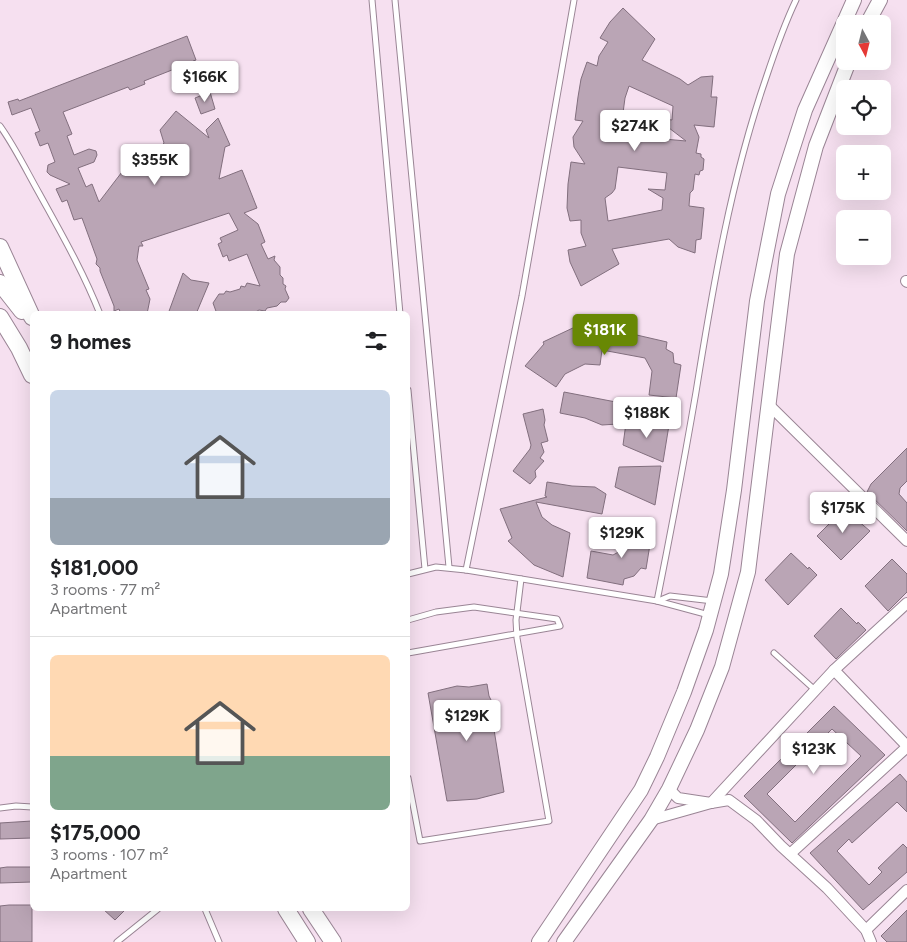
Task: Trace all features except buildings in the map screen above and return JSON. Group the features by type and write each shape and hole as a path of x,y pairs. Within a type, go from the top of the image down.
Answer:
{"highway":[{"path":"0,247 30,313"},
{"path":"0,283 18,305 30,325"},
{"path":"0,317 20,348 30,370"},
{"path":"287,911 308,942"},
{"path":"311,911 332,942"}],"main road":[{"path":"538,942 641,790 658,757 684,692 710,616 721,574 734,490 757,301 778,194 805,110 854,0"},
{"path":"872,15 880,0"},
{"path":"564,942 651,820 697,730 722,667 748,572 787,254 816,146 846,70"}],"street":[{"path":"769,405 907,542"},
{"path":"711,803 834,670 907,603"},
{"path":"790,854 907,746 834,670"},
{"path":"668,789 678,798 711,803"},
{"path":"651,820 711,803 729,800 756,820 827,888 866,930 870,941"},
{"path":"866,930 907,890"}],"lane":[{"path":"372,0 400,311"},
{"path":"395,0 448,567"},
{"path":"466,570 522,296 574,0"},
{"path":"657,601 685,459 708,314 736,177 761,91 779,40 796,0"},
{"path":"0,126 13,144 58,226 89,285 99,311"},
{"path":"410,411 425,569"},
{"path":"410,573 436,567 448,567 657,601 710,616"},
{"path":"410,788 420,841 549,821 517,634 517,612 521,579"},
{"path":"657,601 670,596 714,601"},
{"path":"410,619 436,612 474,607 557,619 560,626 410,654"},
{"path":"774,652 815,690"},
{"path":"0,808 30,807"},
{"path":"117,942 156,911"},
{"path":"206,911 219,942"}]}
